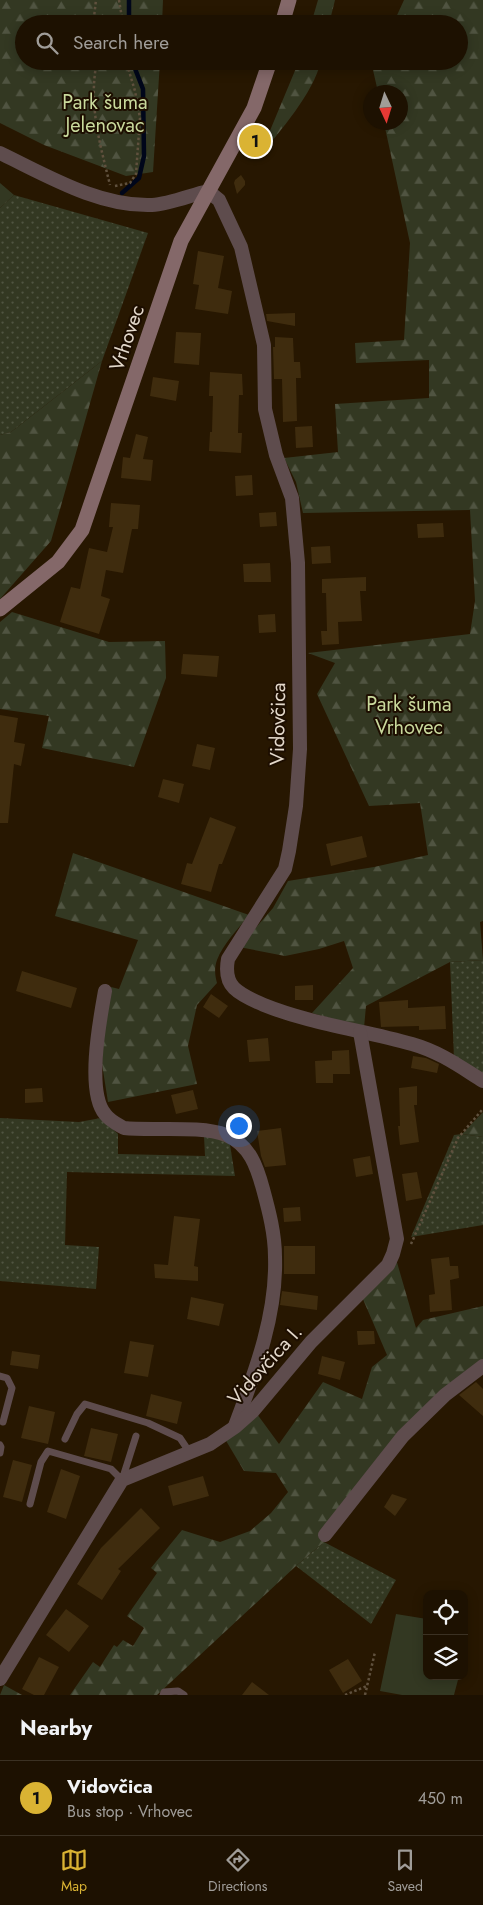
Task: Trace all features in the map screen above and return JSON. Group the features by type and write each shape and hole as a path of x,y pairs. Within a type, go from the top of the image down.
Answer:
{"street":[{"path":"285,15 289,0"},
{"name":"Vrhovec","path":"0,610 58,562 82,530 181,241 254,108 267,70"},
{"path":"0,153 102,199 153,205 208,191"},
{"name":"Vidovčica","path":"208,191 219,200 229,218 241,248 252,292 264,345 265,409 276,455 292,498 298,563 300,749 296,806 289,851 284,869 228,959 226,969 228,978 234,988 254,1000 285,1013 413,1044 441,1054 483,1081"},
{"path":"105,990 96,1045 97,1093 104,1114 114,1123 124,1128 200,1131 227,1136 247,1150 258,1170 270,1215 276,1254 274,1286 255,1373 235,1427"},
{"name":"Vidovčica I.","path":"122,1480 210,1444 235,1427 253,1411 311,1342 388,1265 397,1239 360,1032"},
{"path":"325,1535 403,1436 445,1395 483,1366"},
{"path":"0,1679 122,1480"}],"lane":[{"path":"0,1376 7,1378 12,1388 2,1422"},
{"path":"65,1439 77,1414 85,1404 156,1426 180,1438 190,1453"},
{"path":"30,1504 41,1462 48,1450 111,1469 122,1480 136,1436"},
{"path":"0,1445 2,1447 0,1453"},
{"path":"163,1695 164,1692 178,1691 184,1695"}],"path":[{"path":"94,15 96,0"},
{"path":"119,0 122,15"},
{"path":"95,70 93,80 96,128 110,187 130,183 136,174 140,118 129,70"},
{"path":"393,1254 406,1252 414,1242 458,1138 483,1109"},
{"path":"365,1695 375,1652"},
{"path":"346,1695 367,1686"}],"green space":[{"name":"Park šuma Jelenovac","path":"0,0 163,0 162,15 15,15 15,70 159,70 153,172 126,176 44,145 0,123"},
{"path":"318,0 335,0 331,15 314,15"},
{"name":"Park šuma Vrhovec","path":"404,0 483,0 483,921 480,922 483,960 450,962 366,1006 364,1028 312,1013 353,968 344,941 319,949 285,956 239,947 273,908 288,881 374,867 428,855 420,803 369,806 317,694 335,663 308,653 470,634 475,601 470,510 303,513 296,482 284,458 338,452 335,404 429,398 429,360 356,363 355,343 404,340 410,243 386,130 408,130 408,85 376,85 373,70 468,70 468,15 397,15"},
{"path":"295,70 318,70 311,86 286,124 259,157"},
{"path":"0,183 14,195 0,208"},
{"path":"14,195 148,233 102,361 11,432 0,435 0,208"},
{"path":"102,361 51,541 0,599 0,435 11,432"},
{"path":"12,612 109,642 165,641 166,678 134,767 42,748 49,716 0,709 0,622"},
{"path":"73,853 249,915 220,954 215,969 217,983 197,1005 188,1046 197,1084 108,1102 102,1064 104,1032 111,987 119,989 138,940 55,916"},
{"path":"483,960 483,1076 454,1058 450,962"},
{"path":"483,1112 483,1137 462,1134"},
{"path":"0,1118 79,1122 101,1118 118,1134 118,1154 205,1156 204,1136 224,1140 230,1145 235,1176 67,1172 65,1245 99,1247 96,1289 0,1281"},
{"path":"462,1134 483,1137 483,1225 411,1237 454,1135"},
{"path":"396,1259 416,1328 423,1320 483,1306 483,1362 435,1398 321,1538 324,1542 157,1695 70,1695 93,1662 100,1667 114,1645 117,1647 123,1640 133,1646 144,1628 127,1616 157,1573 151,1568 182,1530 220,1542 250,1531 271,1513 288,1492 276,1473 244,1471 225,1439 257,1414 279,1444 323,1382 362,1399 372,1367 387,1355 362,1297"},
{"path":"324,1542 396,1580 371,1624 296,1566"},
{"path":"396,1614 423,1618 423,1680 458,1680 454,1695 402,1695 380,1691"},
{"path":"4,1685 22,1695 0,1695"}],"building":[{"path":"241,175 245,185 237,194 234,183"},
{"path":"198,251 224,256 218,288 232,291 228,314 195,309 199,285 193,284"},
{"path":"295,313 295,326 267,321 266,314"},
{"path":"176,332 201,333 199,365 174,363"},
{"path":"275,337 293,338 294,362 300,362 301,378 296,378 297,421 283,422 282,379 274,379 273,347 275,347"},
{"path":"210,372 242,374 243,395 239,395 238,433 242,433 241,453 209,451 210,432 212,432 213,396 209,396"},
{"path":"153,377 179,381 176,401 150,396"},
{"path":"312,426 313,447 296,448 295,427"},
{"path":"136,434 148,437 143,459 153,460 151,481 121,478 123,457 130,458"},
{"path":"252,475 253,495 236,496 235,476"},
{"path":"111,503 140,505 138,529 132,529 123,573 106,570 101,596 110,599 99,634 60,622 71,587 80,589 89,548 107,552 113,527 109,527"},
{"path":"276,512 277,526 260,527 259,513"},
{"path":"443,523 444,537 418,538 417,524"},
{"path":"330,546 331,563 312,564 311,547"},
{"path":"270,563 271,582 244,582 243,564"},
{"path":"366,577 366,591 360,591 362,621 338,622 339,644 322,645 321,631 327,631 326,593 322,593 322,579"},
{"path":"275,614 276,632 259,633 258,615"},
{"path":"183,654 219,656 217,677 181,674"},
{"path":"0,715 18,718 14,742 25,744 21,766 14,764 8,823 0,823"},
{"path":"197,744 215,748 210,770 192,766"},
{"path":"163,779 184,784 179,803 158,797"},
{"path":"210,817 236,827 222,864 219,864 211,892 181,884 187,863 192,864"},
{"path":"362,836 367,857 331,866 326,844"},
{"path":"22,971 77,988 71,1008 16,991"},
{"path":"313,985 313,1000 295,1000 295,986"},
{"path":"211,994 228,1006 219,1018 203,1007"},
{"path":"408,1000 408,1008 445,1006 446,1029 419,1030 419,1026 381,1027 379,1002"},
{"path":"268,1038 270,1061 249,1062 247,1040"},
{"path":"349,1050 350,1074 333,1074 333,1083 316,1083 315,1061 332,1060 332,1051"},
{"path":"413,1056 426,1058 439,1064 437,1073 411,1068"},
{"path":"417,1086 417,1105 414,1105 419,1142 400,1145 398,1126 400,1126 399,1088"},
{"path":"42,1088 43,1102 25,1103 25,1089"},
{"path":"193,1090 198,1109 176,1114 171,1095"},
{"path":"281,1128 286,1165 265,1167 261,1156 257,1131"},
{"path":"370,1156 373,1174 356,1177 353,1159"},
{"path":"417,1172 422,1198 406,1201 402,1174"},
{"path":"300,1207 301,1221 284,1222 283,1208"},
{"path":"174,1216 200,1219 194,1266 198,1267 198,1281 155,1278 154,1264 168,1265"},
{"path":"284,1246 315,1246 315,1274 284,1274"},
{"path":"449,1257 450,1266 458,1266 459,1278 450,1280 452,1310 430,1312 429,1295 435,1294 431,1259"},
{"path":"282,1291 318,1296 317,1310 280,1305"},
{"path":"191,1297 224,1304 219,1326 187,1319"},
{"path":"357,1331 374,1331 375,1344 358,1345"},
{"path":"130,1341 154,1345 148,1377 124,1373"},
{"path":"12,1351 40,1355 38,1369 10,1365"},
{"path":"322,1356 345,1362 340,1380 318,1374"},
{"path":"476,1382 483,1389 483,1416 459,1395"},
{"path":"151,1394 182,1402 177,1424 146,1416"},
{"path":"29,1406 55,1412 48,1444 21,1438"},
{"path":"91,1428 118,1434 111,1462 84,1456"},
{"path":"13,1460 32,1465 22,1502 3,1497"},
{"path":"61,1469 80,1476 66,1519 47,1512"},
{"path":"203,1476 209,1496 173,1506 168,1486"},
{"path":"392,1494 407,1499 395,1516 384,1507"},
{"path":"141,1508 160,1528 118,1569 121,1571 102,1600 77,1584 101,1548"},
{"path":"66,1609 89,1626 69,1652 46,1635"},
{"path":"39,1657 59,1667 44,1695 34,1695 22,1689"},
{"path":"348,1659 362,1681 343,1693 329,1670"},
{"path":"252,1682 269,1695 242,1695"}],"waterway":[{"path":"129,0 129,15"},
{"path":"122,193 139,178 144,156 143,89 136,70"}],"place":[{"name":"Vidovčica","path":"255,141"}]}
